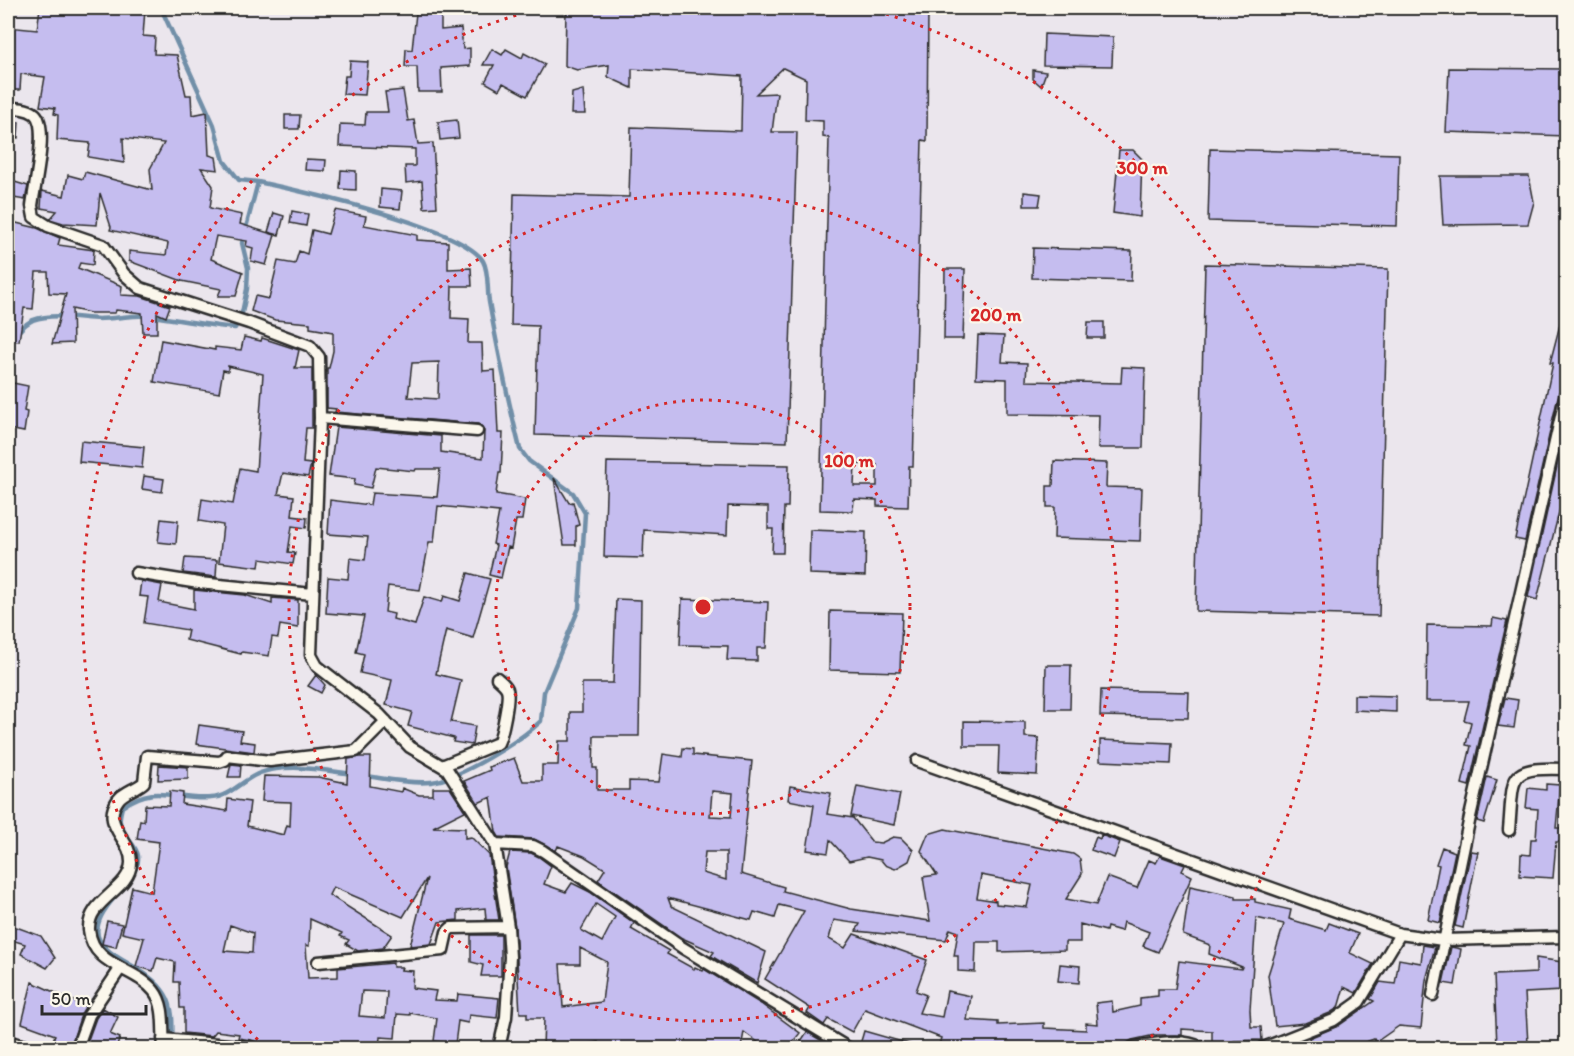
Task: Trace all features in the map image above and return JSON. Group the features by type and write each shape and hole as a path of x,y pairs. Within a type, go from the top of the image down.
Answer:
{"street":[{"path":"8,108 26,109 40,122 42,135 32,207 34,217 48,226 103,245 124,274 140,288 228,315 310,346 319,357 320,418 310,645 317,666 386,722 410,747 445,767 458,783 495,844 508,927 510,983 499,1048"},
{"path":"1433,994 1443,940 1566,394"},
{"path":"320,418 477,431"},
{"path":"136,573 199,583 313,594"},
{"path":"445,767 498,743 507,694 506,686 496,678"},
{"path":"249,1047 169,1042 160,1002 153,990 102,957 92,942 89,928 93,912 129,873 132,864 130,853 112,822 113,811 118,799 144,782 147,756 219,762 225,760 227,756 270,761 356,751 386,722"},
{"path":"917,761 1400,934 1443,940 1566,937"},
{"path":"1509,830 1516,775 1525,770 1566,769"},
{"path":"495,844 533,846 543,851 683,948 848,1048"},
{"path":"318,962 443,950 447,932 451,928 508,927"},
{"path":"1263,1048 1334,1020 1359,1002 1400,934"},
{"path":"77,1048 89,1015 120,969"},
{"path":"8,1041 31,1048"},
{"path":"1134,1047 1178,1042 1190,1043 1202,1048"}],"building":[{"path":"40,8 145,9 143,36 155,37 154,54 177,55 186,95 191,95 192,115 207,112 209,155 216,157 218,170 201,168 213,186 210,208 242,215 240,224 275,235 266,265 251,261 253,248 246,246 247,241 216,236 211,259 243,272 236,296 218,296 221,289 182,281 129,261 129,251 166,255 168,243 110,230 100,193 97,225 63,223 50,219 57,211 41,208 42,191 64,196 68,175 83,179 85,172 152,190 150,169 164,143 123,138 124,163 88,157 90,143 57,140 58,115 54,114 55,108 40,106 45,77 21,74 20,90 8,90 8,27 37,30"},
{"path":"566,8 928,8 927,141 922,140 913,466 909,466 908,507 877,506 877,500 854,499 853,511 820,510 829,138 823,137 823,121 805,120 806,79 783,68 756,94 777,93 772,132 797,132 787,442 535,435 538,326 511,325 514,194 629,197 631,127 741,131 742,76 632,69 632,88 608,77 609,65 577,70 565,66","holes":["855,464 877,465 877,486 854,486"]},
{"path":"416,13 441,15 441,30 461,28 463,49 470,48 470,66 441,68 442,92 418,92 417,67 405,67 406,49 412,50"},
{"path":"1044,34 1113,37 1112,66 1043,65"},
{"path":"492,49 502,55 506,49 522,58 524,53 545,64 527,96 503,83 499,90 485,82 494,65 483,65"},
{"path":"350,61 368,62 365,95 343,94 345,76 349,76"},
{"path":"1449,68 1566,69 1566,136 1446,132"},
{"path":"1033,70 1046,72 1041,86 1033,79"},
{"path":"403,90 408,121 414,120 418,144 433,143 437,207 424,208 422,181 406,183 405,166 415,166 415,149 339,146 340,124 365,125 366,112 388,112 385,92"},
{"path":"583,90 585,114 571,114 572,93"},
{"path":"285,115 300,115 299,129 285,129"},
{"path":"457,120 459,138 440,140 438,122"},
{"path":"8,121 19,122 18,138 8,137"},
{"path":"1210,149 1399,154 1397,226 1208,221"},
{"path":"1119,150 1133,150 1142,159 1140,217 1113,213"},
{"path":"306,159 326,160 325,171 305,170"},
{"path":"341,170 356,171 356,190 340,189"},
{"path":"1440,176 1529,176 1534,202 1528,224 1443,225"},
{"path":"8,180 28,186 25,200 8,197"},
{"path":"381,189 402,191 400,209 380,207"},
{"path":"1024,192 1041,194 1039,206 1024,206"},
{"path":"335,210 366,216 364,225 417,235 417,240 448,242 448,269 471,268 472,286 452,286 451,318 469,319 468,343 482,343 483,371 495,370 498,433 503,433 501,473 499,473 496,494 525,499 522,520 516,520 511,548 508,547 501,578 489,575 496,545 493,544 499,512 438,506 434,542 429,542 420,590 388,586 385,612 394,614 393,619 415,625 424,597 442,602 444,596 460,601 468,573 490,579 473,638 446,630 436,674 461,680 451,722 475,726 472,745 453,742 454,738 408,726 412,712 386,705 392,680 360,673 364,654 356,652 364,616 326,613 328,577 348,579 350,558 365,560 368,537 328,534 330,500 370,505 372,493 437,497 440,469 416,469 415,471 376,467 371,488 354,485 355,479 329,476 336,427 441,436 441,452 483,458 484,431 478,424 335,412 336,409 327,408 327,368 329,368 333,351 333,332 310,328 310,323 275,320 251,311 255,296 269,299 278,261 295,264 299,251 307,254 312,230 328,234","holes":["439,362 438,399 408,397 412,363"]},
{"path":"292,211 308,214 306,226 290,223"},
{"path":"274,213 284,216 279,235 268,232"},
{"path":"8,221 37,228 60,238 58,245 94,250 93,265 80,263 78,268 122,286 121,295 140,296 170,306 166,317 157,313 157,333 143,333 142,313 116,310 115,313 90,313 72,309 73,343 52,344 66,294 49,293 48,272 36,272 33,309 24,308 19,341 8,340"},
{"path":"1033,248 1132,251 1131,281 1032,278"},
{"path":"1205,264 1388,269 1379,616 1196,611"},
{"path":"945,269 965,269 963,339 944,339"},
{"path":"1563,313 1566,314 1566,387 1559,392 1525,541 1515,539 1553,363 1550,363"},
{"path":"1088,322 1104,322 1104,338 1087,338"},
{"path":"978,335 1004,336 1002,362 1027,363 1026,381 1121,383 1122,367 1145,368 1143,448 1098,448 1099,415 1007,414 1007,379 976,378"},
{"path":"244,337 261,341 262,338 299,350 295,368 312,368 312,428 306,428 303,463 311,464 308,477 283,473 278,494 294,496 292,516 307,518 306,528 292,526 288,552 295,553 293,564 260,559 259,567 219,562 223,525 199,521 202,499 233,504 240,468 256,471 263,374 228,366 228,371 223,370 219,393 154,382 161,340 215,350 215,347 241,350"},
{"path":"8,382 28,386 24,411 27,412 24,432 8,429"},
{"path":"1566,426 1566,484 1537,600 1528,597"},
{"path":"81,441 144,447 142,468 79,462"},
{"path":"1054,461 1107,463 1106,487 1142,488 1140,541 1054,538 1055,507 1047,507 1047,486 1053,486"},
{"path":"607,462 789,465 788,507 784,507 783,553 772,553 773,529 768,529 768,507 728,506 727,535 644,530 643,558 604,557"},
{"path":"144,476 164,479 162,492 142,489"},
{"path":"554,478 569,503 573,502 579,525 576,526 576,545 564,545"},
{"path":"161,519 178,521 176,544 158,542"},
{"path":"810,530 866,532 865,576 809,574"},
{"path":"185,558 217,560 216,577 183,573"},
{"path":"141,581 162,585 159,602 194,609 194,590 245,595 272,604 272,598 298,600 298,628 280,625 278,638 272,637 269,656 242,652 241,654 186,640 188,630 144,623 148,597 139,596"},
{"path":"616,599 641,600 639,736 594,736 593,768 597,768 597,790 629,790 629,781 659,782 663,754 682,757 683,748 693,749 693,755 752,761 741,874 784,887 783,891 851,909 930,921 923,877 937,875 921,851 928,834 945,829 1073,854 1080,859 1082,874 1066,899 1096,905 1107,877 1137,888 1149,860 1156,863 1160,856 1185,865 1182,871 1192,876 1158,952 1143,946 1149,932 1123,922 1121,931 1107,927 1106,931 1080,924 1080,942 1065,942 1065,950 999,952 999,942 976,942 975,972 958,971 958,956 954,956 958,932 950,929 946,940 856,931 860,924 834,920 829,939 845,948 854,934 927,960 916,991 926,995 919,1013 942,1017 947,991 971,996 967,1020 998,1022 998,1025 1044,1023 1044,1028 1086,1030 1086,1023 1098,1024 1096,1003 1112,1001 1113,1012 1140,1006 1140,998 1158,996 1158,989 1175,989 1179,961 1241,969 1242,967 1209,954 1210,945 1183,935 1190,886 1236,896 1236,899 1255,899 1255,902 1291,910 1289,919 1326,930 1329,923 1358,934 1350,953 1373,964 1356,993 1344,987 1338,1008 1305,1023 1275,1026 1268,975 1284,924 1256,918 1250,1010 1251,1027 1261,1027 1262,1040 1234,1041 1234,1044 1212,1043 1212,1031 1182,1029 1182,1035 1155,1035 1132,1040 1127,1043 1127,1048 1105,1048 1105,1043 1075,1046 1075,1048 938,1048 941,1038 865,1009 852,1032 828,1019 824,1025 807,1013 810,1008 765,979 804,911 779,905 775,918 754,912 751,920 668,898 671,906 766,952 757,983 711,956 714,952 682,938 598,880 605,869 584,856 558,846 556,851 534,839 499,837 496,832 491,797 478,803 464,781 490,770 489,767 514,758 523,781 542,781 542,765 558,765 559,741 570,741 570,712 582,712 582,683 613,683","holes":["712,791 733,793 731,817 710,816","705,852 726,852 726,880 703,873","981,875 1032,885 1027,907 996,904 996,901 977,898"]},
{"path":"682,599 768,602 766,648 757,648 757,661 727,660 728,646 680,645"},
{"path":"830,611 902,613 900,672 829,670"},
{"path":"1493,618 1507,621 1469,786 1462,784 1471,746 1466,745 1471,722 1464,720 1469,701 1426,701 1427,625 1492,626"},
{"path":"1046,665 1071,665 1070,709 1045,709"},
{"path":"316,675 325,685 321,693 308,686"},
{"path":"1101,690 1189,692 1188,718 1100,716"},
{"path":"1354,695 1396,696 1396,712 1354,710"},
{"path":"1505,698 1518,700 1514,728 1498,726"},
{"path":"964,721 1025,722 1025,737 1039,738 1037,775 998,773 999,746 964,746"},
{"path":"199,725 242,731 240,741 255,743 254,752 196,744"},
{"path":"1100,740 1172,743 1171,764 1100,761"},
{"path":"371,757 370,786 401,792 402,788 419,795 433,795 433,788 450,788 465,811 433,827 465,828 465,838 471,837 489,855 499,920 486,920 485,908 458,911 458,920 439,922 431,944 410,946 427,878 403,917 333,887 329,895 392,935 383,948 358,951 346,944 349,940 340,936 342,933 310,919 309,946 306,945 308,978 338,977 338,968 393,963 393,967 413,971 412,988 436,991 434,1000 457,1001 458,994 499,998 497,1018 469,1015 468,1023 458,1021 455,1044 434,1041 437,1018 410,1013 410,1015 397,1014 395,1038 380,1037 379,1048 317,1044 316,1048 267,1046 238,1038 239,1034 216,1031 212,1036 184,1033 184,1008 180,1008 179,982 174,982 175,962 157,958 153,971 136,966 144,938 122,933 132,887 152,892 159,842 137,839 140,820 144,821 145,805 169,806 170,791 183,793 182,804 227,811 228,799 250,802 247,826 284,835 287,825 290,826 291,802 262,801 264,776 318,777 347,783 348,759","holes":["230,925 253,933 252,953 224,951","362,991 387,992 385,1018 359,1016"]},
{"path":"231,764 241,765 240,777 228,777"},
{"path":"159,765 188,767 188,779 158,780"},
{"path":"1487,777 1497,780 1484,823 1477,821"},
{"path":"1546,784 1560,785 1556,828 1566,828 1566,842 1556,842 1553,878 1520,876 1521,854 1530,855 1531,839 1536,839 1538,809 1526,808 1528,788 1546,790"},
{"path":"790,786 831,793 827,814 853,818 872,842 881,843 893,837 901,838 913,850 909,861 895,869 885,865 881,860 867,857 849,861 830,840 828,853 807,850 814,805 788,800"},
{"path":"857,786 900,794 894,825 851,816"},
{"path":"1101,835 1120,842 1114,858 1091,850 1096,837 1100,839"},
{"path":"1442,847 1455,852 1440,923 1428,920 1439,865 1436,864"},
{"path":"1471,851 1478,852 1463,928 1455,926"},
{"path":"510,852 531,853 539,857 551,866 544,884 566,892 572,883 590,892 634,923 631,929 669,951 667,954 694,969 695,967 703,971 704,969 761,1004 800,1033 788,1048 766,1048 744,1032 741,1048 599,1048 598,1042 566,1048 543,1048 544,1018 527,1018 527,1013 520,1013 515,927 506,867","holes":["596,904 615,917 602,942 581,930","580,948 607,962 602,1002 563,1007 560,964 580,964"]},
{"path":"107,921 122,924 116,947 102,944"},
{"path":"8,924 41,936 55,958 47,968 21,954 25,944 8,939"},
{"path":"471,935 501,935 501,976 481,976 483,965 471,962"},
{"path":"1423,945 1435,947 1426,980 1421,1028 1399,1026 1376,1042 1374,1039 1350,1048 1311,1048 1309,1038 1338,1026 1374,1001 1370,999 1380,982 1395,984 1399,959 1421,963"},
{"path":"1451,947 1461,949 1455,985 1443,983"},
{"path":"1536,958 1562,962 1562,991 1525,993 1528,1044 1497,1046 1494,975 1536,973"},
{"path":"1060,964 1080,966 1079,983 1058,981"},
{"path":"32,982 82,1005 85,999 89,1001 82,1012 70,1048 50,1048 55,1035 22,1023"},
{"path":"103,1008 118,1017 110,1034 120,1038 116,1048 85,1048 96,1018"},
{"path":"864,1031 913,1045 913,1048 859,1048"},
{"path":"807,1032 834,1048 815,1048 801,1041"}],"waterway":[{"path":"161,8 214,125 224,161 239,180 258,182"},
{"path":"8,346 29,322 49,317 98,319 153,316 235,328 242,313 247,289 248,268 242,243 258,182 343,202 414,223 469,248 483,261 496,339 520,449 529,461 573,493 585,513 579,608 544,692 541,721 531,729 489,758 443,779 415,782 366,776"},
{"path":"131,877 138,859 137,852 122,829 120,819 122,807 134,800 145,795 156,794 198,798 218,797 260,773 282,768 306,768 352,774"},
{"path":"114,898 101,917 97,932 102,944 154,981 165,994 172,1013 172,1048"}]}
